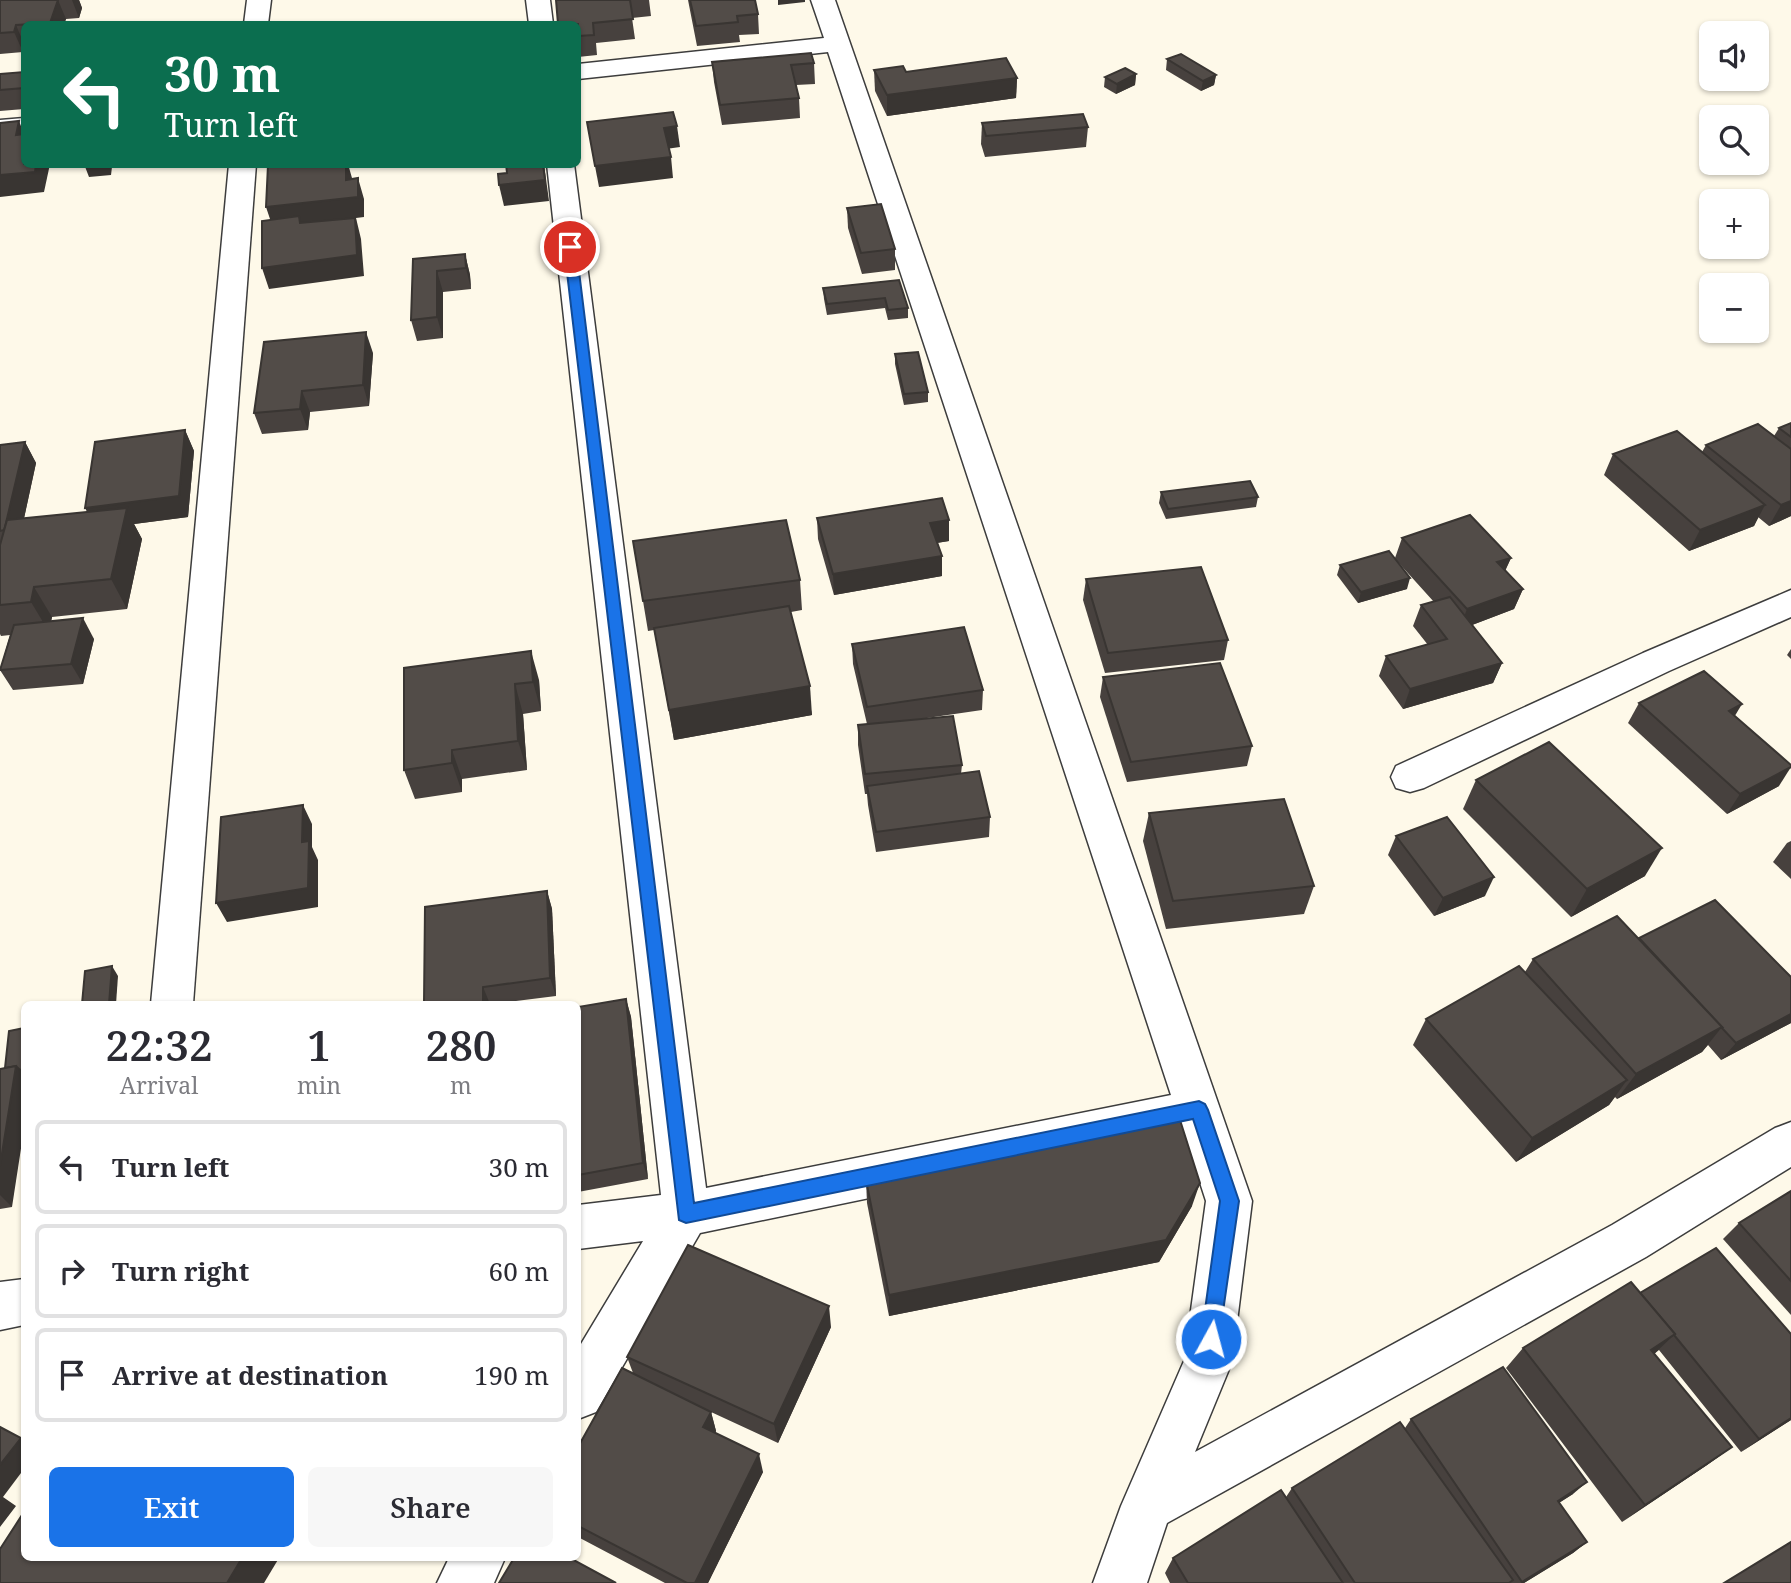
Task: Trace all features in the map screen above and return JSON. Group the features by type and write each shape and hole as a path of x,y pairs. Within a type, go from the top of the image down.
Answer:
{"street":[{"path":"256,21 259,0"},
{"path":"538,0 541,21"},
{"path":"823,0 1229,1201 1208,1362 1147,1506 1120,1583"},
{"path":"581,72 838,44"},
{"path":"0,128 21,126"},
{"path":"172,1001 243,168"},
{"path":"560,168 686,1214 581,1389"},
{"path":"1410,778 1656,662 1791,603"},
{"path":"581,1227 686,1214 1199,1110"},
{"path":"1147,1506 1629,1241 1791,1143"},
{"path":"0,1306 21,1302"},
{"path":"464,1583 477,1561"}],"building":[{"path":"0,0 58,0 51,21 21,21 14,32 0,33"},
{"path":"556,0 630,0 633,19 593,23 594,35 581,36 581,21 558,21"},
{"path":"690,0 755,0 758,14 737,16 738,22 696,26"},
{"path":"811,53 814,63 791,65 799,98 720,105 712,62"},
{"path":"1181,54 1216,75 1203,81 1167,59"},
{"path":"1006,58 1017,78 887,95 874,70 903,66 906,72"},
{"path":"1125,68 1136,74 1117,84 1105,77"},
{"path":"21,72 21,88 0,90 0,74"},
{"path":"673,112 677,126 664,128 671,157 595,166 587,122"},
{"path":"1083,114 1088,127 986,136 982,123"},
{"path":"19,121 16,135 21,134 21,168 36,168 35,172 0,175 0,123"},
{"path":"268,168 346,168 346,180 358,178 358,197 266,207"},
{"path":"506,168 544,168 545,180 499,185 498,174 507,173"},
{"path":"881,204 895,249 861,253 847,208"},
{"path":"299,216 300,223 355,218 357,255 262,268 262,221"},
{"path":"465,254 466,268 437,271 437,317 411,320 413,259"},
{"path":"899,280 908,308 888,310 885,298 827,304 823,288"},
{"path":"366,332 363,385 302,391 300,409 254,413 264,342"},
{"path":"918,352 928,392 904,394 895,354"},
{"path":"1791,423 1791,437 1779,428"},
{"path":"1758,424 1791,449 1791,501 1781,505 1706,445"},
{"path":"185,430 179,496 85,508 95,442"},
{"path":"1677,431 1765,505 1700,530 1613,454"},
{"path":"25,442 6,523 4,530 0,531 0,445"},
{"path":"1250,481 1258,497 1168,509 1161,492"},
{"path":"942,498 949,520 930,523 942,556 833,574 817,518"},
{"path":"127,508 111,579 34,587 31,602 0,605 0,545 7,520"},
{"path":"1470,515 1511,558 1497,562 1523,589 1467,609 1402,538"},
{"path":"786,520 800,580 643,601 633,541"},
{"path":"1389,551 1410,578 1361,592 1340,565"},
{"path":"1201,567 1228,640 1108,653 1086,579"},
{"path":"1450,597 1502,663 1410,689 1386,656 1447,639 1421,605"},
{"path":"789,606 810,686 669,710 654,628"},
{"path":"83,618 71,664 0,670 14,625"},
{"path":"964,627 983,690 867,707 852,644"},
{"path":"531,651 533,682 515,684 518,741 452,750 452,763 404,770 404,668"},
{"path":"1220,663 1252,746 1131,762 1103,677"},
{"path":"1704,671 1742,704 1729,711 1791,767 1740,794 1639,703"},
{"path":"953,716 962,765 865,774 858,725"},
{"path":"1549,742 1662,848 1587,889 1476,780"},
{"path":"979,771 990,817 876,832 867,786"},
{"path":"1284,799 1314,886 1173,901 1149,813"},
{"path":"303,805 302,842 309,841 308,888 216,903 221,817"},
{"path":"1447,817 1494,877 1443,898 1396,836"},
{"path":"547,891 550,978 483,987 483,1001 424,1001 425,907"},
{"path":"1715,900 1791,977 1791,1014 1736,1043 1639,938"},
{"path":"1617,916 1722,1027 1636,1074 1533,959"},
{"path":"112,966 109,1001 82,1001 85,971"},
{"path":"1519,966 1627,1080 1532,1138 1426,1019"},
{"path":"626,999 643,1163 581,1174 581,1006"},
{"path":"21,1029 21,1070 16,1066 5,1068 9,1031"},
{"path":"16,1066 0,1166 0,1069"},
{"path":"1180,1120 1200,1183 1166,1240 889,1295 866,1180"},
{"path":"1791,1191 1791,1281 1739,1223"},
{"path":"688,1245 829,1306 774,1424 627,1357"},
{"path":"1716,1248 1791,1334 1791,1418 1759,1439 1640,1293"},
{"path":"1631,1282 1675,1334 1651,1350 1732,1447 1645,1505 1523,1348"},
{"path":"1503,1367 1587,1482 1558,1501 1587,1542 1522,1582 1411,1419"},
{"path":"622,1368 711,1412 703,1427 759,1454 695,1583 687,1583 581,1528 581,1442"},
{"path":"1400,1422 1513,1580 1509,1583 1355,1583 1292,1488"},
{"path":"0,1427 21,1438 0,1465"},
{"path":"1281,1490 1343,1583 1188,1583 1173,1558"},
{"path":"21,1517 21,1561 240,1561 227,1583 0,1583 0,1549"},
{"path":"1791,1542 1791,1583 1724,1583"},
{"path":"512,1561 576,1561 616,1583 499,1583"}],"route":[{"path":"570,247 686,1214 1199,1110 1229,1201 1211,1339"}]}
